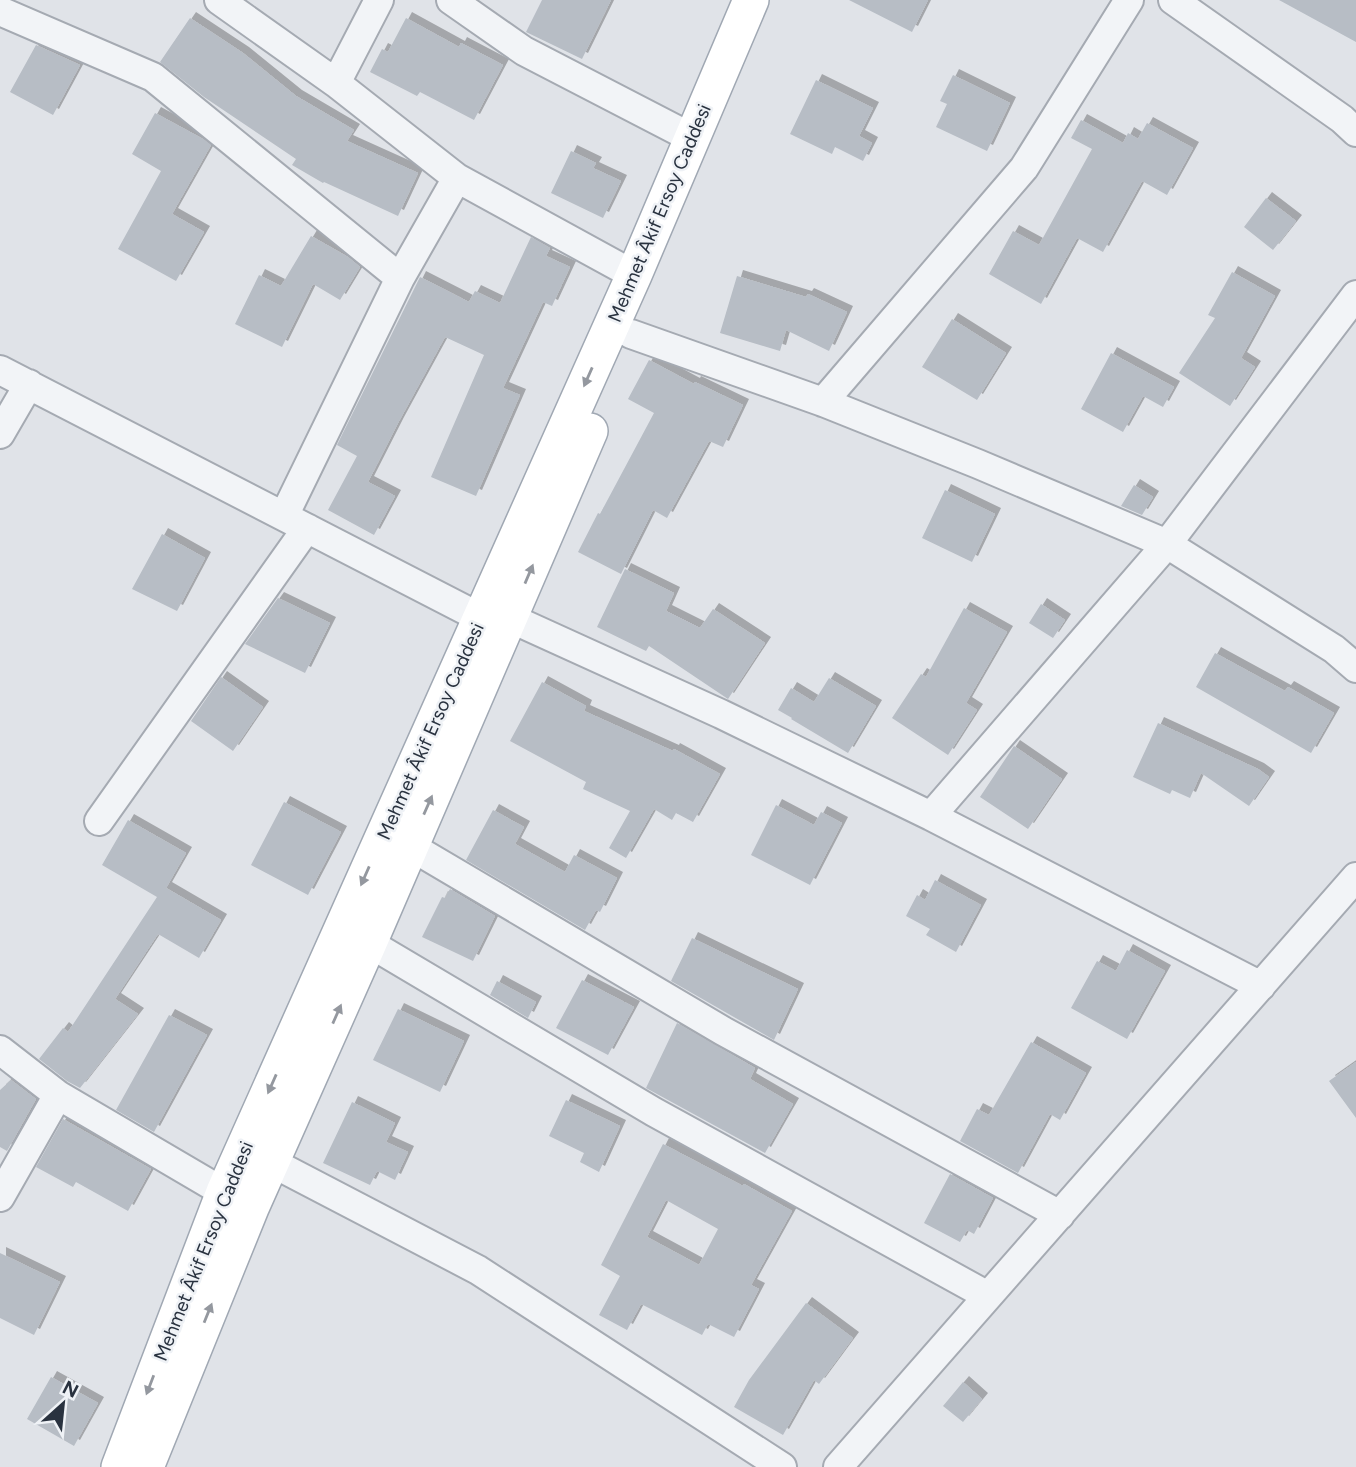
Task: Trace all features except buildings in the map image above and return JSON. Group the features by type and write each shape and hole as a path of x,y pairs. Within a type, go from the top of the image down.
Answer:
{"main road":[{"name":"Mehmet Âkif Ersoy Caddesi","path":"146,1467 237,1200 271,1162 369,943 410,846 496,618 634,275 751,0"},
{"name":"Mehmet Âkif Ersoy Caddesi","path":"119,1467 496,618 631,334 776,0"}],"street":[{"path":"219,0 336,83 457,178 634,275"},
{"path":"336,83 379,0"},
{"path":"451,0 524,51 692,138"},
{"path":"823,402 1024,168 1129,0"},
{"path":"1173,0 1342,119 1356,132"},
{"path":"0,11 153,77 400,278"},
{"path":"99,821 295,522 400,278 457,178"},
{"path":"930,816 1167,544 1356,295"},
{"path":"631,334 823,402 1167,544 1334,649 1356,668"},
{"path":"0,370 295,522 496,618 721,714 930,816 1261,986"},
{"path":"0,434 29,384"},
{"path":"410,846 723,1031 1060,1214"},
{"path":"838,1467 1356,877"},
{"path":"369,943 654,1112 988,1296"},
{"path":"0,1050 58,1095 237,1200"},
{"path":"0,1197 58,1095"},
{"path":"271,1162 478,1269 782,1467"}]}
